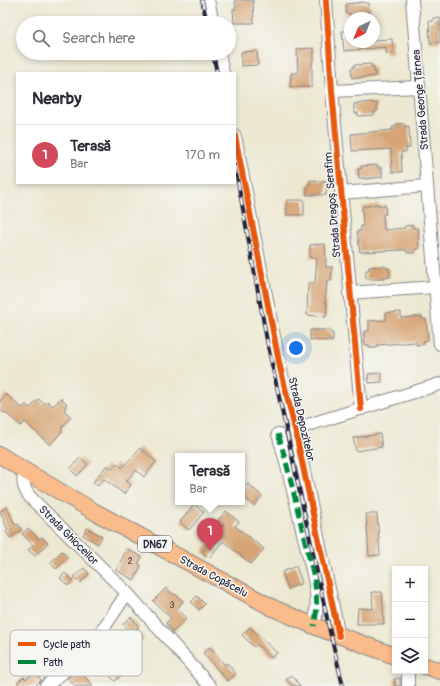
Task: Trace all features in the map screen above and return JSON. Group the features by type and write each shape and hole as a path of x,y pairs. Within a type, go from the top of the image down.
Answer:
{"main road":[{"name":"Strada Copăcelu","path":"0,454 25,471 95,512 273,608 339,636 392,655"},
{"path":"428,667 440,671"}],"street":[{"path":"208,0 211,16"},
{"name":"Strada Dragoș Serafim","path":"326,0 349,293 361,409"},
{"name":"Strada George Țârnea","path":"412,0 440,344"},
{"path":"220,60 223,72"},
{"path":"332,91 419,87"},
{"name":"Strada Depozitelor","path":"236,141 280,367 339,636"},
{"path":"341,193 427,186"},
{"path":"349,293 435,287"},
{"path":"295,430 440,384"},
{"path":"278,434 291,480 318,601 314,626"},
{"name":"Strada Ghioceilor","path":"25,471 23,484 24,490 30,497 127,593 210,686"},
{"path":"102,630 127,593"},
{"path":"408,674 408,686"},
{"path":"46,686 58,676"}],"building":[{"path":"235,0 253,0 254,23 236,23 236,16 234,16 233,9 236,9"},
{"path":"364,2 369,3 370,12 346,12 346,4"},
{"path":"433,18 440,18 440,42 430,43 429,21 433,21"},
{"path":"342,31 344,31 344,48 376,48 344,51"},
{"path":"392,39 393,53 386,53 386,47 380,48 380,40"},
{"path":"314,48 314,61 312,62 312,87 290,87 291,73 298,73 297,49"},
{"path":"257,51 258,65 241,66 241,52"},
{"path":"371,64 371,67 374,67 375,76 352,78 351,68 354,68 354,65"},
{"path":"371,102 377,103 377,112 374,112 374,115 358,116 358,113 354,113 354,104"},
{"path":"396,124 404,124 404,127 409,126 410,148 406,148 406,152 401,152 402,172 392,172 391,149 352,151 351,134 393,130 392,127 396,127"},
{"path":"378,165 378,168 382,168 382,177 365,179 359,178 358,169 361,169 361,166"},
{"path":"310,180 327,181 326,195 307,195 307,185 310,185"},
{"path":"287,200 304,200 304,215 287,215"},
{"path":"379,204 379,206 385,205 386,214 383,214 384,230 405,228 405,226 413,225 413,228 418,228 419,249 415,249 415,253 407,253 407,250 360,252 357,231 361,231 361,226 363,226 362,207"},
{"path":"325,244 326,267 332,267 331,281 327,281 325,303 327,303 326,317 307,315 308,283 315,283 317,258 310,258 310,245"},
{"path":"385,266 386,268 389,268 390,277 384,279 366,279 366,270 369,270 369,267"},
{"path":"401,312 401,318 422,316 422,319 426,319 428,340 423,341 424,344 416,345 416,342 377,345 377,348 369,348 369,345 365,345 364,331 369,331 369,321 386,320 386,313"},
{"path":"310,330 330,330 330,333 333,333 333,341 310,340"},
{"path":"382,373 382,382 369,383 368,374"},
{"path":"6,394 22,408 26,405 30,408 39,399 44,404 47,401 53,406 61,398 67,404 64,410 71,417 61,428 63,430 50,445 25,422 21,426 5,412 4,413 0,410 0,401"},
{"path":"380,434 382,447 356,451 353,438"},
{"path":"140,448 156,462 144,477 136,470 126,481 131,485 124,494 104,479 98,486 93,482 107,465 112,469 117,463 122,468"},
{"path":"80,458 88,464 77,476 70,469"},
{"path":"248,484 262,496 254,506 245,498 245,487"},
{"path":"193,505 204,512 189,530 180,522"},
{"path":"7,507 15,525 18,524 22,530 10,538 6,531 8,530 0,511"},
{"path":"226,511 239,522 235,526 264,549 251,564 223,541 209,558 202,552 224,524 218,520"},
{"path":"366,514 377,514 380,555 369,556"},
{"path":"28,528 39,539 42,537 48,543 35,556 28,550 33,545 22,534"},
{"path":"87,528 102,536 98,544 83,535"},
{"path":"127,549 142,557 138,564 141,566 134,580 116,570"},
{"path":"62,551 68,557 56,569 50,563"},
{"path":"296,566 302,583 288,589 282,572"},
{"path":"84,568 89,574 80,583 74,577"},
{"path":"65,573 73,581 68,586 60,578"},
{"path":"166,588 183,601 177,609 187,618 173,632 166,623 171,618 153,601"},
{"path":"372,592 382,592 384,624 357,624 358,608 373,609"},
{"path":"197,596 205,604 199,610 191,602"},
{"path":"131,617 139,627 136,629 137,630 128,630 123,624"},
{"path":"250,627 277,653 271,658 257,644 254,647 242,635"},
{"path":"210,647 225,665 227,663 236,674 228,681 203,653"},
{"path":"292,675 300,686 292,686 286,679"},
{"path":"30,676 38,676 41,680 35,686 16,686 19,684 17,682 24,677 26,679"},
{"path":"70,676 84,676 93,686 75,686 68,678"},
{"path":"110,676 121,676 115,681"},
{"path":"400,678 400,686 395,686 394,679"}],"railway":[{"path":"202,0 205,16"},
{"path":"214,60 217,72"},
{"path":"236,171 268,346 343,686"}],"marked path":[{"path":"278,434 314,580 317,603 314,626"}],"cycle path":[{"path":"326,0 332,91 361,409"},
{"path":"236,141 280,367 295,429 339,636"}],"place":[{"name":"Terasă","path":"210,551"}]}
